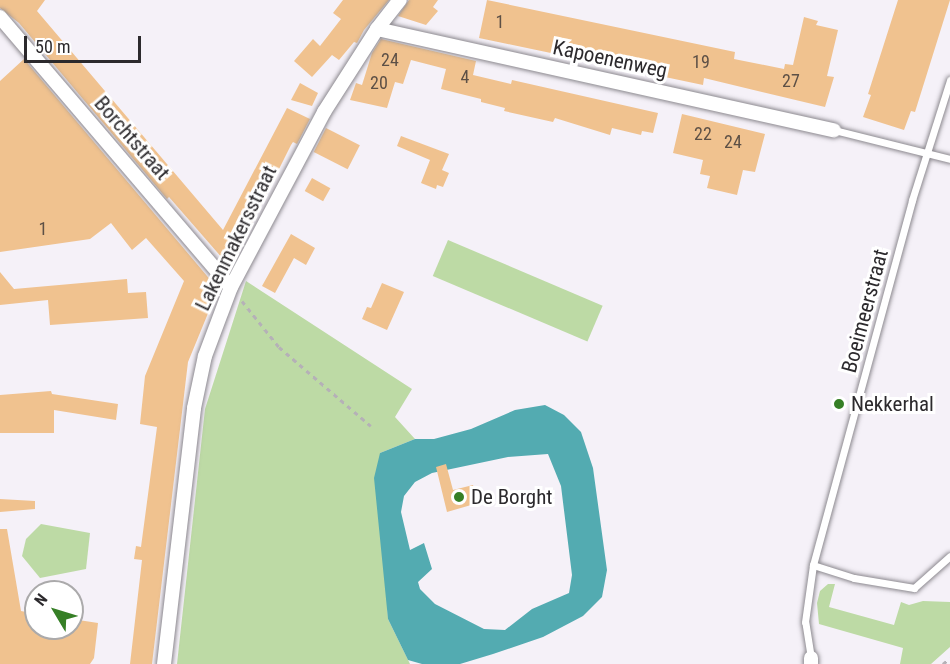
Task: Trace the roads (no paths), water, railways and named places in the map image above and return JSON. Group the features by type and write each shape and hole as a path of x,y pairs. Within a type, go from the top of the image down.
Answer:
{"street":[{"name":"Lakenmakersstraat","path":"164,664 199,381 205,356 231,287 324,112 377,29 400,0"},
{"name":"Borchtstraat","path":"0,17 231,287"},
{"name":"Kapoenenweg","path":"377,29 834,130"}],"lane":[{"name":"Boeimeerstraat","path":"811,661 805,622 813,565 927,153 950,80"},
{"path":"834,130 950,159"},
{"path":"813,565 854,578 914,588 950,556"}],"water":[{"path":"545,405 564,415 581,432 593,468 607,570 602,597 583,616 543,637 493,654 460,664 422,664 408,660 388,619 374,478 380,453 415,439 434,439 471,429 515,410","holes":["548,454 561,486 572,575 569,593 532,609 505,630 484,629 435,604 420,589 418,582 432,569 424,543 410,550 401,512 404,496 415,482 432,473 508,457"]}],"place":[{"name":"Nekkerhal","path":"839,404"},
{"name":"De Borght","path":"459,497"}]}
